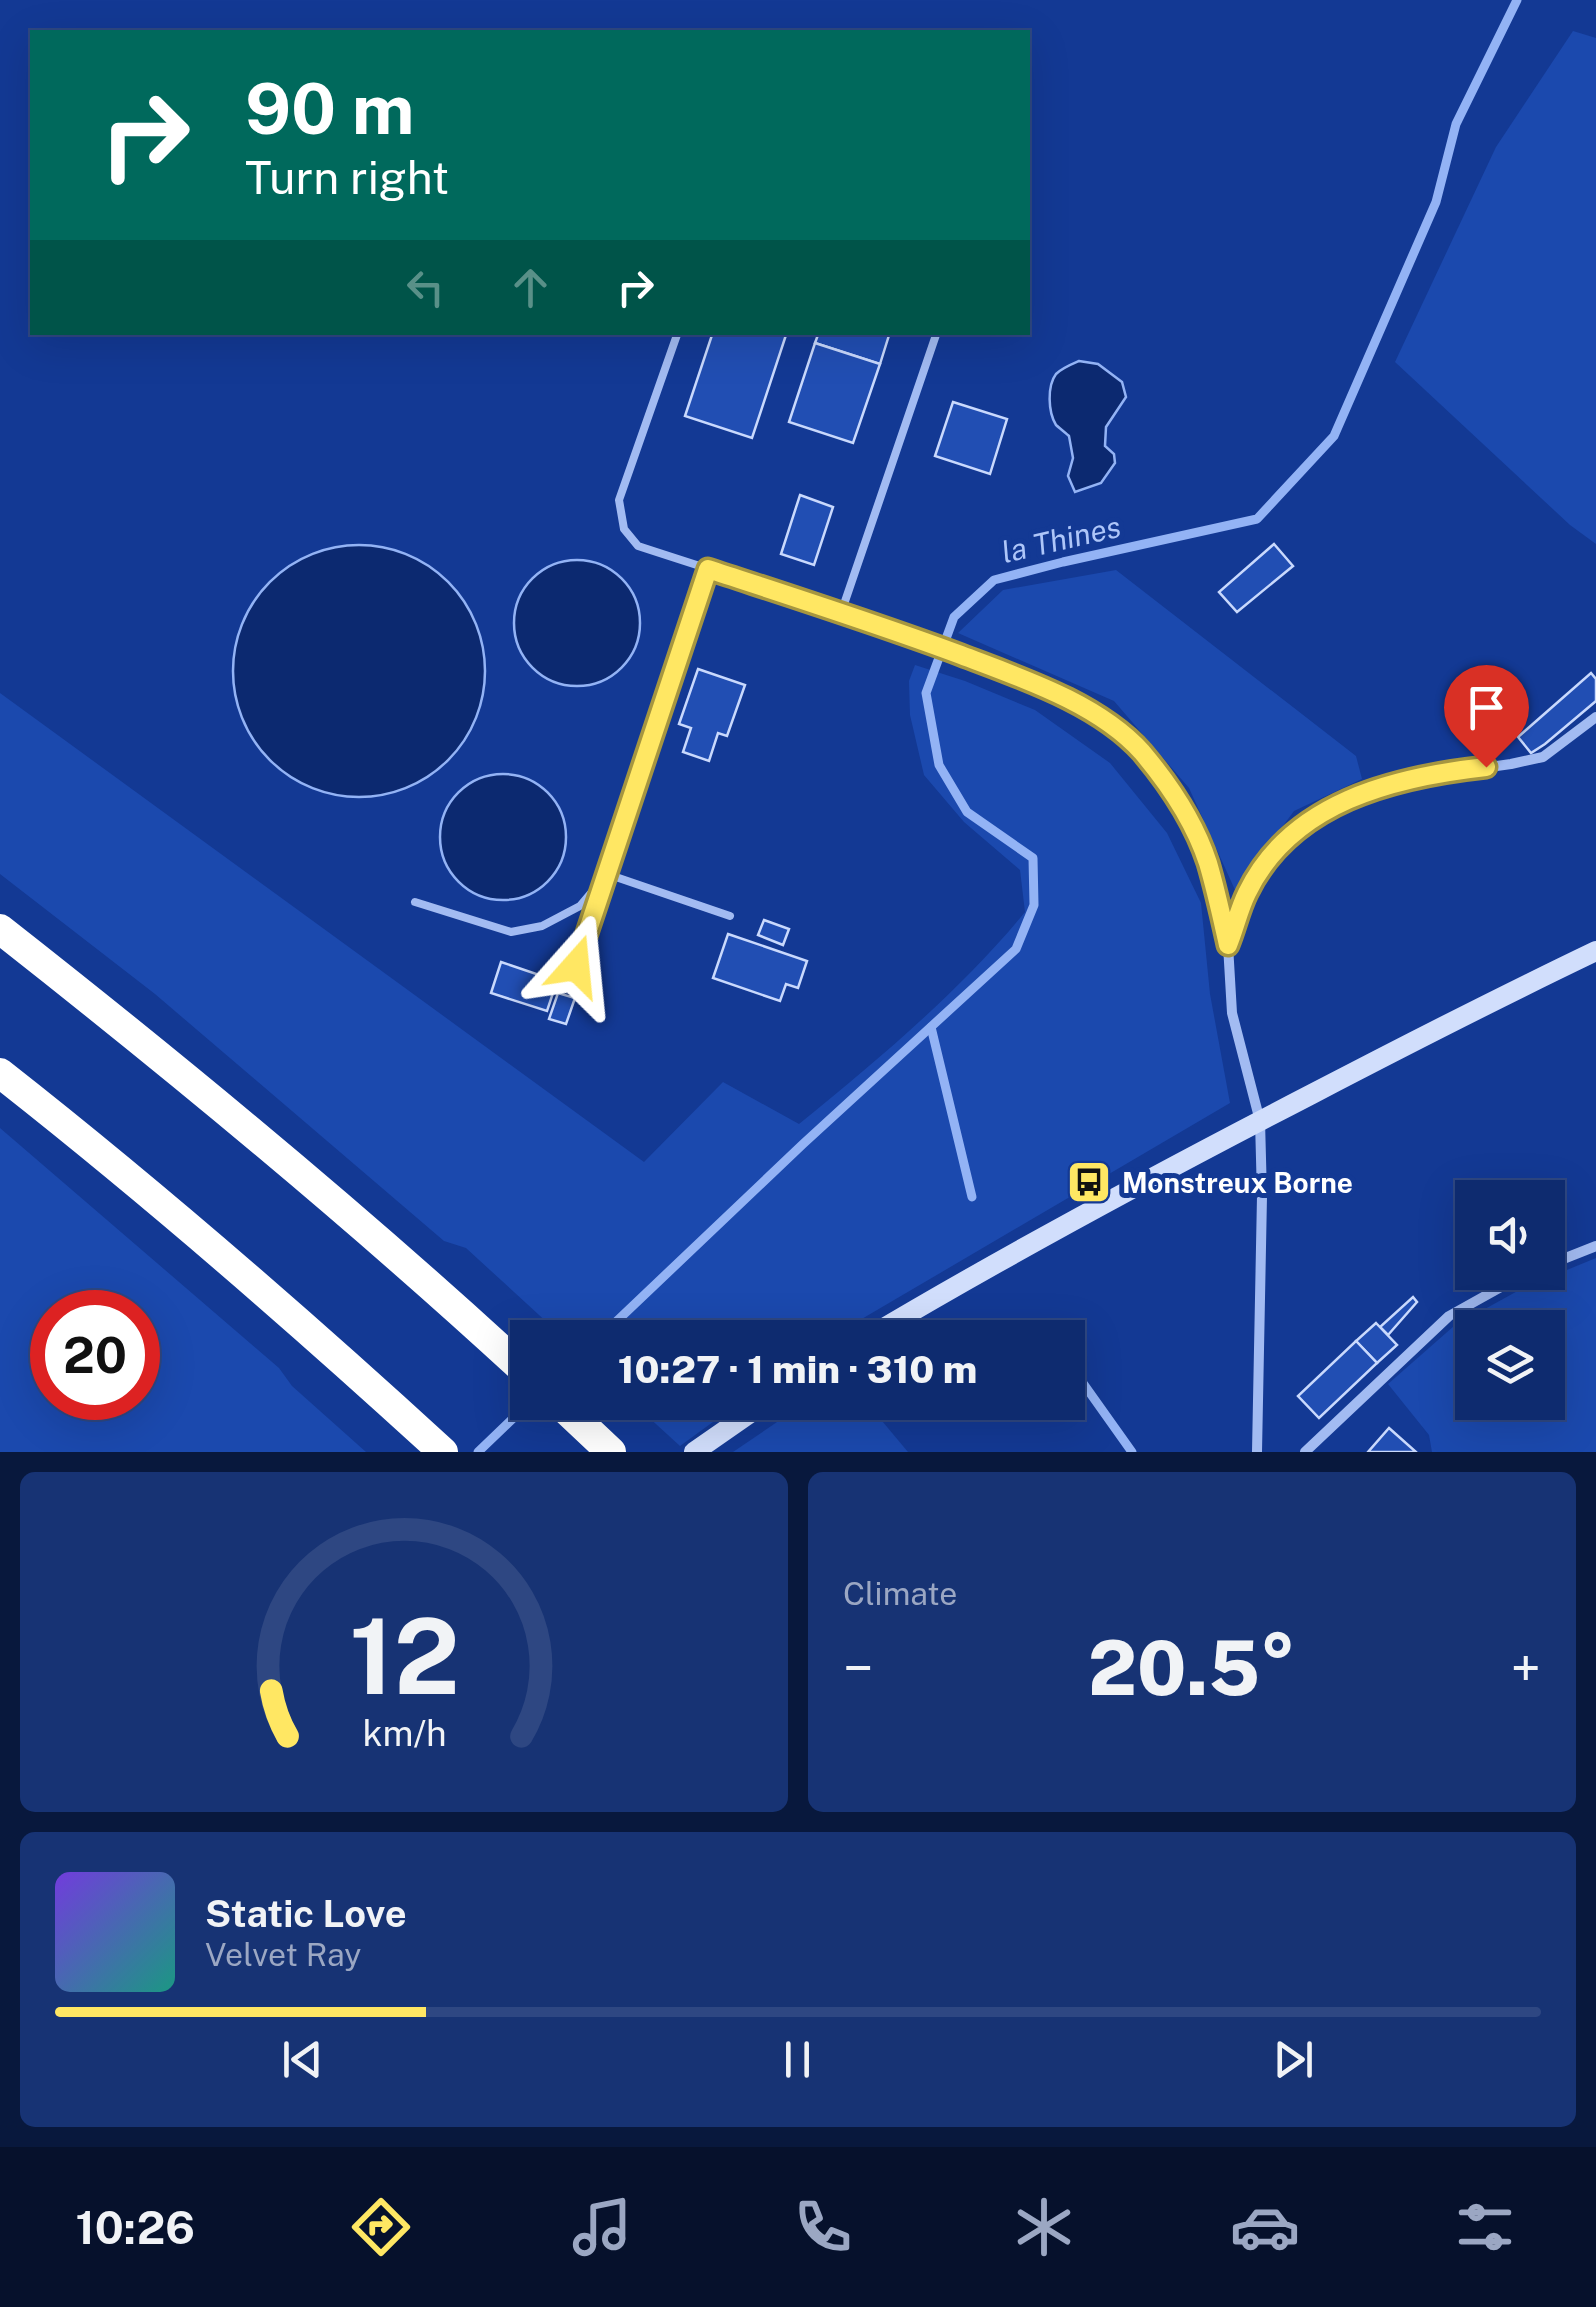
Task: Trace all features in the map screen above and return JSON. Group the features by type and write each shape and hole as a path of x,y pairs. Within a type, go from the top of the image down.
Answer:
{"highway":[{"path":"0,929 127,1029 425,1280 510,1358"},
{"path":"0,1073 334,1352 443,1452"},
{"path":"577,1420 612,1452"}],"main road":[{"path":"897,1320 998,1260 1260,1120 1596,951"},
{"path":"694,1452 740,1420"}],"street":[{"path":"1257,1452 1260,1120 1232,1013 1228,945 1248,892 1271,858 1306,822 1351,797 1412,778 1542,757 1596,717"},
{"path":"1565,1258 1596,1246"},
{"path":"1305,1452 1450,1316 1496,1290"}],"lane":[{"path":"677,335 620,500 624,529 638,546 912,637 1072,700 1138,748 1174,795 1207,861 1228,945"},
{"path":"842,613 937,335"},
{"path":"576,966 708,569"},
{"path":"415,902 510,932 542,926 580,906 607,874"},
{"path":"607,874 730,916"}],"shaded area":[{"path":"1573,31 1596,38 1596,544 1570,525 1395,362 1496,147"},
{"path":"1079,361 1098,364 1122,382 1126,397 1106,427 1105,446 1114,454 1115,463 1101,483 1075,492 1068,476 1073,458 1069,436 1056,425 1050,399 1056,374"},
{"path":"359,545 407,555 448,582 475,623 485,671 475,719 448,760 407,787 359,797 311,787 270,760 243,719 233,671 243,623 270,582 311,555"},
{"path":"577,560 601,565 622,578 635,599 640,623 635,647 622,668 601,681 577,686 553,681 532,668 519,647 514,623 519,599 532,578 553,565"},
{"path":"1116,570 1356,756 1362,779 1294,811 1235,890 1189,788 1114,701 958,633 1003,590"},
{"path":"915,665 1035,710 1110,763 1167,833 1201,903 1210,994 1230,1103 860,1320 544,1320 466,1248 444,1241 155,994 0,874 0,693 644,1162 723,1082 799,1124 946,997 1025,912 1020,870 964,822 924,775 910,715 909,681"},
{"path":"503,774 527,779 547,793 561,813 566,837 561,861 547,881 527,895 503,900 479,895 459,881 445,861 440,837 445,813 459,793 479,779"},
{"path":"0,1128 279,1368 292,1386 366,1452 0,1452"},
{"path":"1596,1258 1596,1452 1432,1452 1429,1435 1388,1384 1455,1325 1455,1420 1565,1420 1565,1310 1483,1310 1519,1290 1565,1290 1565,1271"},
{"path":"652,1420 716,1420 680,1446"},
{"path":"780,1420 881,1420 908,1452 733,1452"}],"building":[{"path":"712,335 786,335 752,438 685,416"},
{"path":"818,335 889,335 880,364 815,343"},
{"path":"815,343 880,364 853,443 789,422"},
{"path":"953,402 1007,419 990,474 935,456"},
{"path":"800,495 833,507 814,565 781,554"},
{"path":"1274,544 1293,566 1237,612 1219,592"},
{"path":"698,669 745,685 727,736 718,733 709,761 683,752 691,728 679,724"},
{"path":"1591,673 1596,679 1596,701 1531,753 1518,737"},
{"path":"764,920 789,929 783,945 758,935"},
{"path":"728,934 807,961 798,988 786,984 780,1001 713,978"},
{"path":"501,962 557,981 547,1011 491,993"},
{"path":"558,993 575,998 566,1024 549,1019"},
{"path":"1413,1297 1417,1302 1388,1335 1380,1327"},
{"path":"1376,1323 1397,1345 1377,1363 1356,1341"},
{"path":"1356,1341 1377,1363 1319,1418 1298,1396"},
{"path":"1389,1428 1416,1452 1368,1452"}],"waterway":[{"name":"la Thines","path":"618,1320 1016,949 1034,905 1033,858 967,812 939,765 926,693 954,617 994,580 1257,519 1334,436 1436,202 1456,124 1517,0"},
{"path":"931,1027 972,1197"},
{"path":"1085,1386 1132,1452"},
{"name":"la Thines","path":"478,1452 511,1420"}],"place":[{"name":"Monstreux Borne","path":"1089,1182"}],"route":[{"path":"576,966 708,569 995,668 1072,700 1104,721 1138,748 1164,778 1184,812 1207,861 1228,945 1248,892 1271,858 1306,822 1351,797 1412,778 1486,767"}]}
